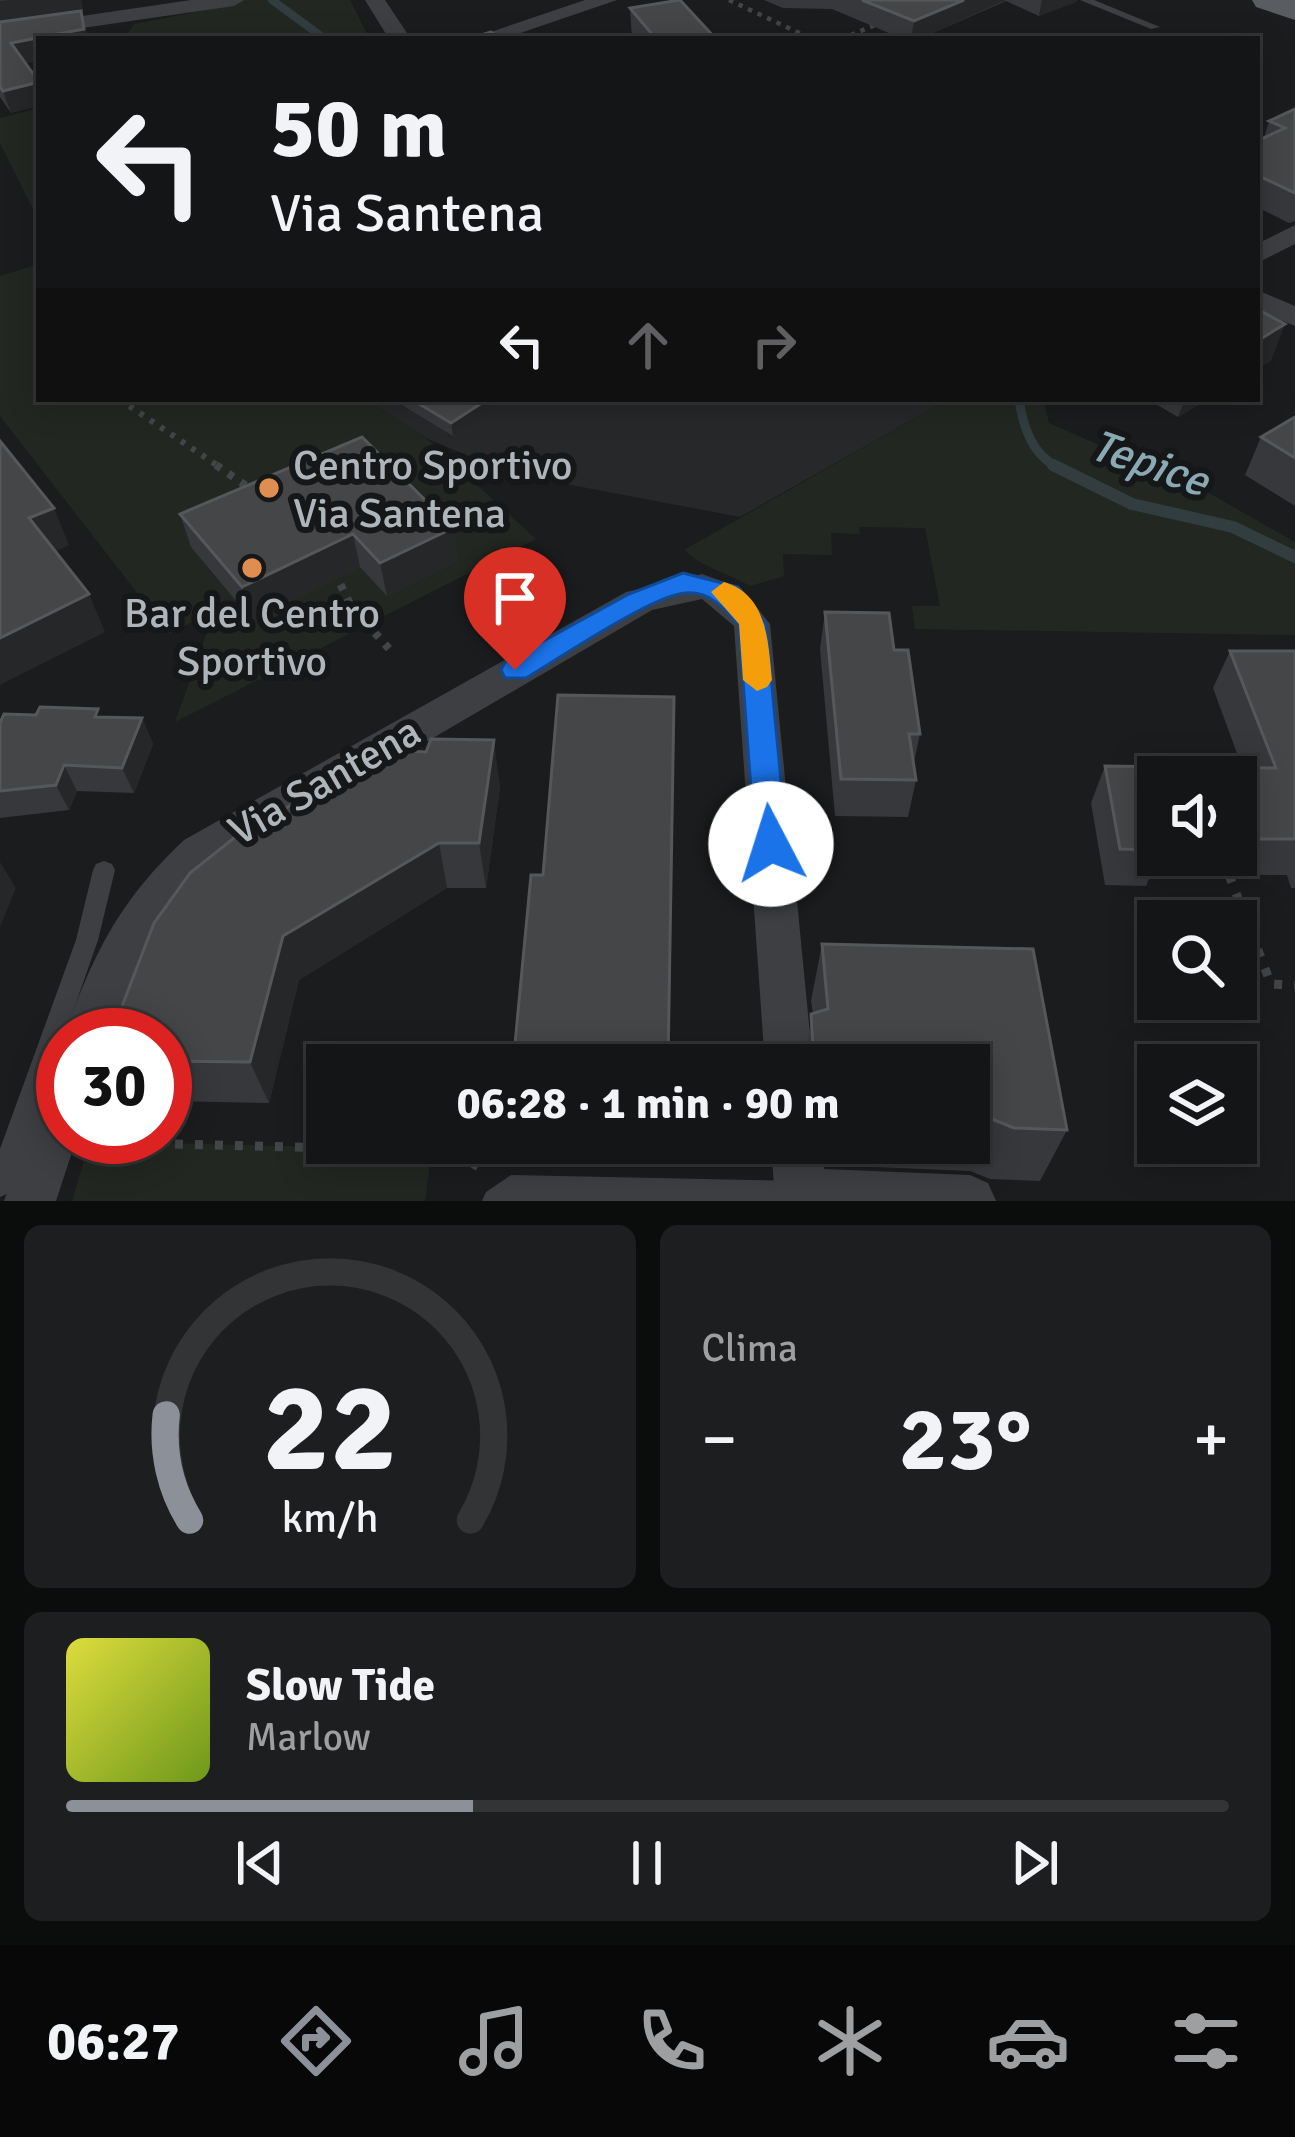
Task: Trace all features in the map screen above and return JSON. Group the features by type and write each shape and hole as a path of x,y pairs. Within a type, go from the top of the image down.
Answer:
{"street":[{"path":"375,0 398,36"},
{"path":"493,36 607,0"},
{"path":"0,34 134,8 227,2"},
{"path":"542,22 566,34"},
{"path":"1260,253 1295,233"},
{"path":"1260,300 1295,316"},
{"name":"Via Santena","path":"97,1008 124,932 154,895 199,853 384,743 639,601 683,583 728,594 752,624 787,1044"},
{"path":"30,1201 43,1164"},
{"path":"798,1164 800,1197 970,1201"}],"lane":[{"path":"1085,0 1155,27"},
{"path":"0,1184 86,940 104,870"},
{"path":"503,1194 800,1197"}],"path":[{"path":"729,0 806,36"},
{"path":"848,36 879,23"},
{"path":"123,402 265,499"},
{"path":"328,559 350,606 391,652"},
{"path":"1230,876 1271,984 1295,985"},
{"path":"192,1133 454,1151 503,1194"}],"shaded area":[{"path":"209,0 350,0 368,36 126,36 134,24 216,8"},
{"path":"36,109 36,215 0,143 0,118"},
{"name":"Centro Sportivo Via Santena","path":"36,265 36,402 370,402 426,438 536,539 175,722 215,610 169,634 0,416 0,276"},
{"path":"370,402 944,402 740,517 508,473 426,438"},
{"path":"944,402 1044,402 1049,423 1209,493 1295,542 1295,635 915,629 912,606 940,606 925,528 859,527 860,534 831,533 832,555 783,554 784,576 750,586 684,550"},
{"path":"192,1144 306,1147 306,1164 430,1164 425,1201 72,1201 83,1164 192,1164"}],"building":[{"path":"680,0 713,36 653,36 630,8"},
{"path":"862,0 964,0 914,21"},
{"path":"81,11 84,29 11,43 36,83 3,91 0,22"},
{"path":"1295,109 1295,193 1260,176 1260,140 1285,128 1269,121"},
{"path":"1260,311 1285,324 1260,339"},
{"path":"416,402 483,402 451,423"},
{"path":"1295,417 1295,458 1261,437"},
{"path":"362,437 453,528 380,563 353,534 242,587 180,514"},
{"path":"0,441 54,508 29,518 89,594 0,638"},
{"path":"825,612 889,613 894,650 908,650 920,734 909,734 916,780 841,779"},
{"path":"1230,651 1295,651 1295,839 1257,839 1257,768 1276,768"},
{"path":"558,695 674,697 668,1044 515,1044 531,875 543,875"},
{"path":"40,707 98,709 95,717 142,718 122,768 64,765 56,785 0,791 4,714 36,715"},
{"path":"431,739 494,740 479,843 439,843 283,936 250,1062 192,1061 192,1008 121,1008 154,923 190,873 234,838 387,750 426,752"},
{"path":"1105,766 1137,766 1137,849 1120,849"},
{"path":"822,944 1033,949 1067,1130 1014,1128 990,1119 990,1044 813,1044 811,1014 828,1009"}],"waterway":[{"name":"Tepice","path":"272,0 321,36"},
{"name":"Tepice","path":"1020,402 1030,439 1059,468"},
{"name":"Tepice","path":"1053,465 1059,468"},
{"name":"Tepice","path":"1059,468 1132,504 1233,527 1295,557"}],"slow traffic":[{"path":"724,592 742,605 752,624 757,680"}],"place":[{"name":"Centro Sportivo Via Santena","path":"269,488"},
{"name":"Bar del Centro Sportivo","path":"252,568"}],"route":[{"path":"515,670 639,601 683,583 708,585 728,594 742,605 752,624 771,844"}]}
